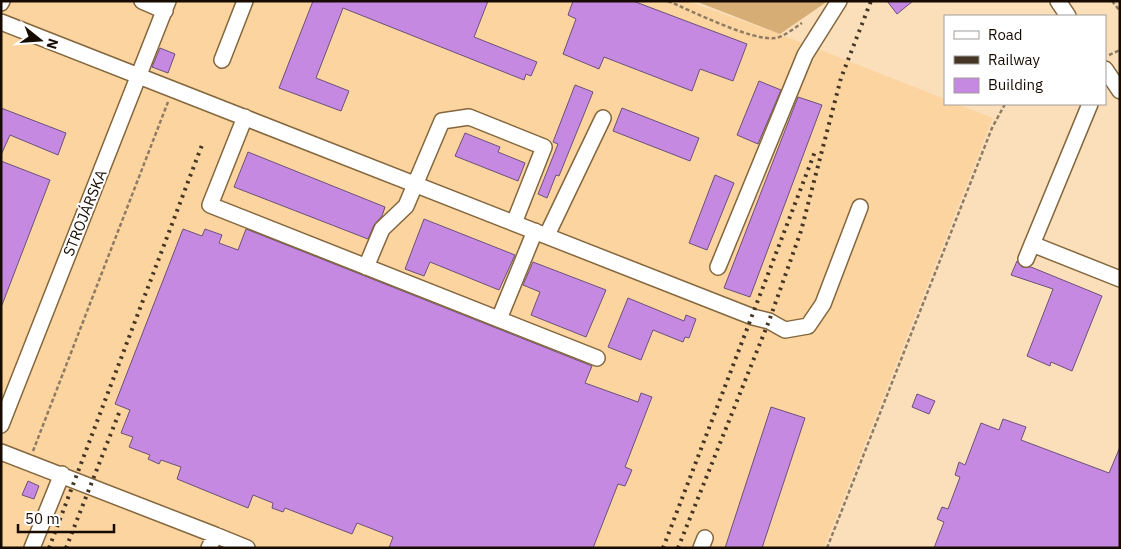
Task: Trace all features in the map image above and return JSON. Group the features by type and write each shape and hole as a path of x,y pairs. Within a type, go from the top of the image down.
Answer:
{"street":[{"path":"142,1 166,6"},
{"path":"222,60 245,1"},
{"path":"718,267 806,55 839,1"},
{"path":"1058,1 1067,15"},
{"name":"STROJÁRSKA","path":"1,425 166,6"},
{"path":"1,22 752,317 769,321 786,330 808,326 823,304 860,206"},
{"path":"1107,62 1120,91"},
{"path":"1026,259 1090,105"},
{"path":"366,267 382,229 406,206 442,121 469,117 544,147 514,223"},
{"path":"245,118 210,205 597,358"},
{"path":"499,319 541,233 603,118"},
{"path":"1032,244 1120,279"},
{"path":"1,452 62,474 212,541 247,548"},
{"path":"32,548 62,474"}],"path":[{"path":"668,1 752,35 772,39 778,38 802,23"},
{"path":"1112,1 1120,11"},
{"path":"1107,62 1120,50"},
{"path":"28,462 173,89"},
{"path":"827,548 992,128 1004,105"}],"shaded area":[{"path":"1,1 687,1 780,34 944,99 944,105 960,105 993,118 824,548 1,548"},
{"path":"695,1 828,1 780,34"}],"building":[{"path":"313,1 488,1 474,37 537,62 531,76 526,74 524,80 343,8 316,78 349,91 341,111 279,88"},
{"path":"573,1 633,1 747,44 733,81 700,69 692,91 604,57 599,69 563,54 576,19 568,15"},
{"path":"887,1 913,1 897,14"},
{"path":"160,48 175,54 168,73 152,67"},
{"path":"759,81 781,90 758,144 737,135"},
{"path":"575,85 593,92 559,176 556,175 547,198 538,194 558,144 553,142"},
{"path":"798,97 822,105 750,297 724,288"},
{"path":"1,108 66,133 58,155 10,135 1,155"},
{"path":"622,108 699,138 690,161 613,131"},
{"path":"465,133 500,147 498,152 525,163 518,181 455,156"},
{"path":"248,152 385,207 382,216 374,225 368,239 234,187"},
{"path":"1,161 50,180 2,305 1,305"},
{"path":"715,175 734,183 707,250 689,243"},
{"path":"424,219 515,255 499,290 430,262 424,276 405,269"},
{"path":"183,229 202,236 205,229 222,235 219,243 238,250 246,229 592,366 585,383 638,402 641,393 652,397 625,467 632,470 625,486 618,484 593,548 389,548 393,537 357,523 352,534 285,508 283,512 272,508 273,503 253,495 248,508 177,479 181,467 161,460 159,464 148,459 150,455 129,447 133,437 121,433 130,410 115,404"},
{"path":"1017,261 1022,267 1031,267 1102,296 1072,371 1051,362 1050,366 1027,356 1053,289 1011,275"},
{"path":"533,262 606,290 586,337 531,315 540,292 523,285"},
{"path":"628,298 684,321 686,315 696,319 689,338 685,337 683,342 653,330 641,360 608,347"},
{"path":"917,394 935,401 929,414 912,407"},
{"path":"771,407 805,418 762,548 725,548"},
{"path":"1003,419 1026,427 1021,440 1109,473 1120,447 1120,548 934,548 944,522 937,519 942,507 948,509 960,477 955,475 959,462 965,465 981,423 999,430"},
{"path":"28,481 39,486 34,499 22,495"}],"railway":[{"path":"678,548 769,321 801,231 841,78 871,1"},
{"path":"49,548 202,145"},
{"path":"663,548 816,149"},
{"path":"66,548 119,413"}]}
